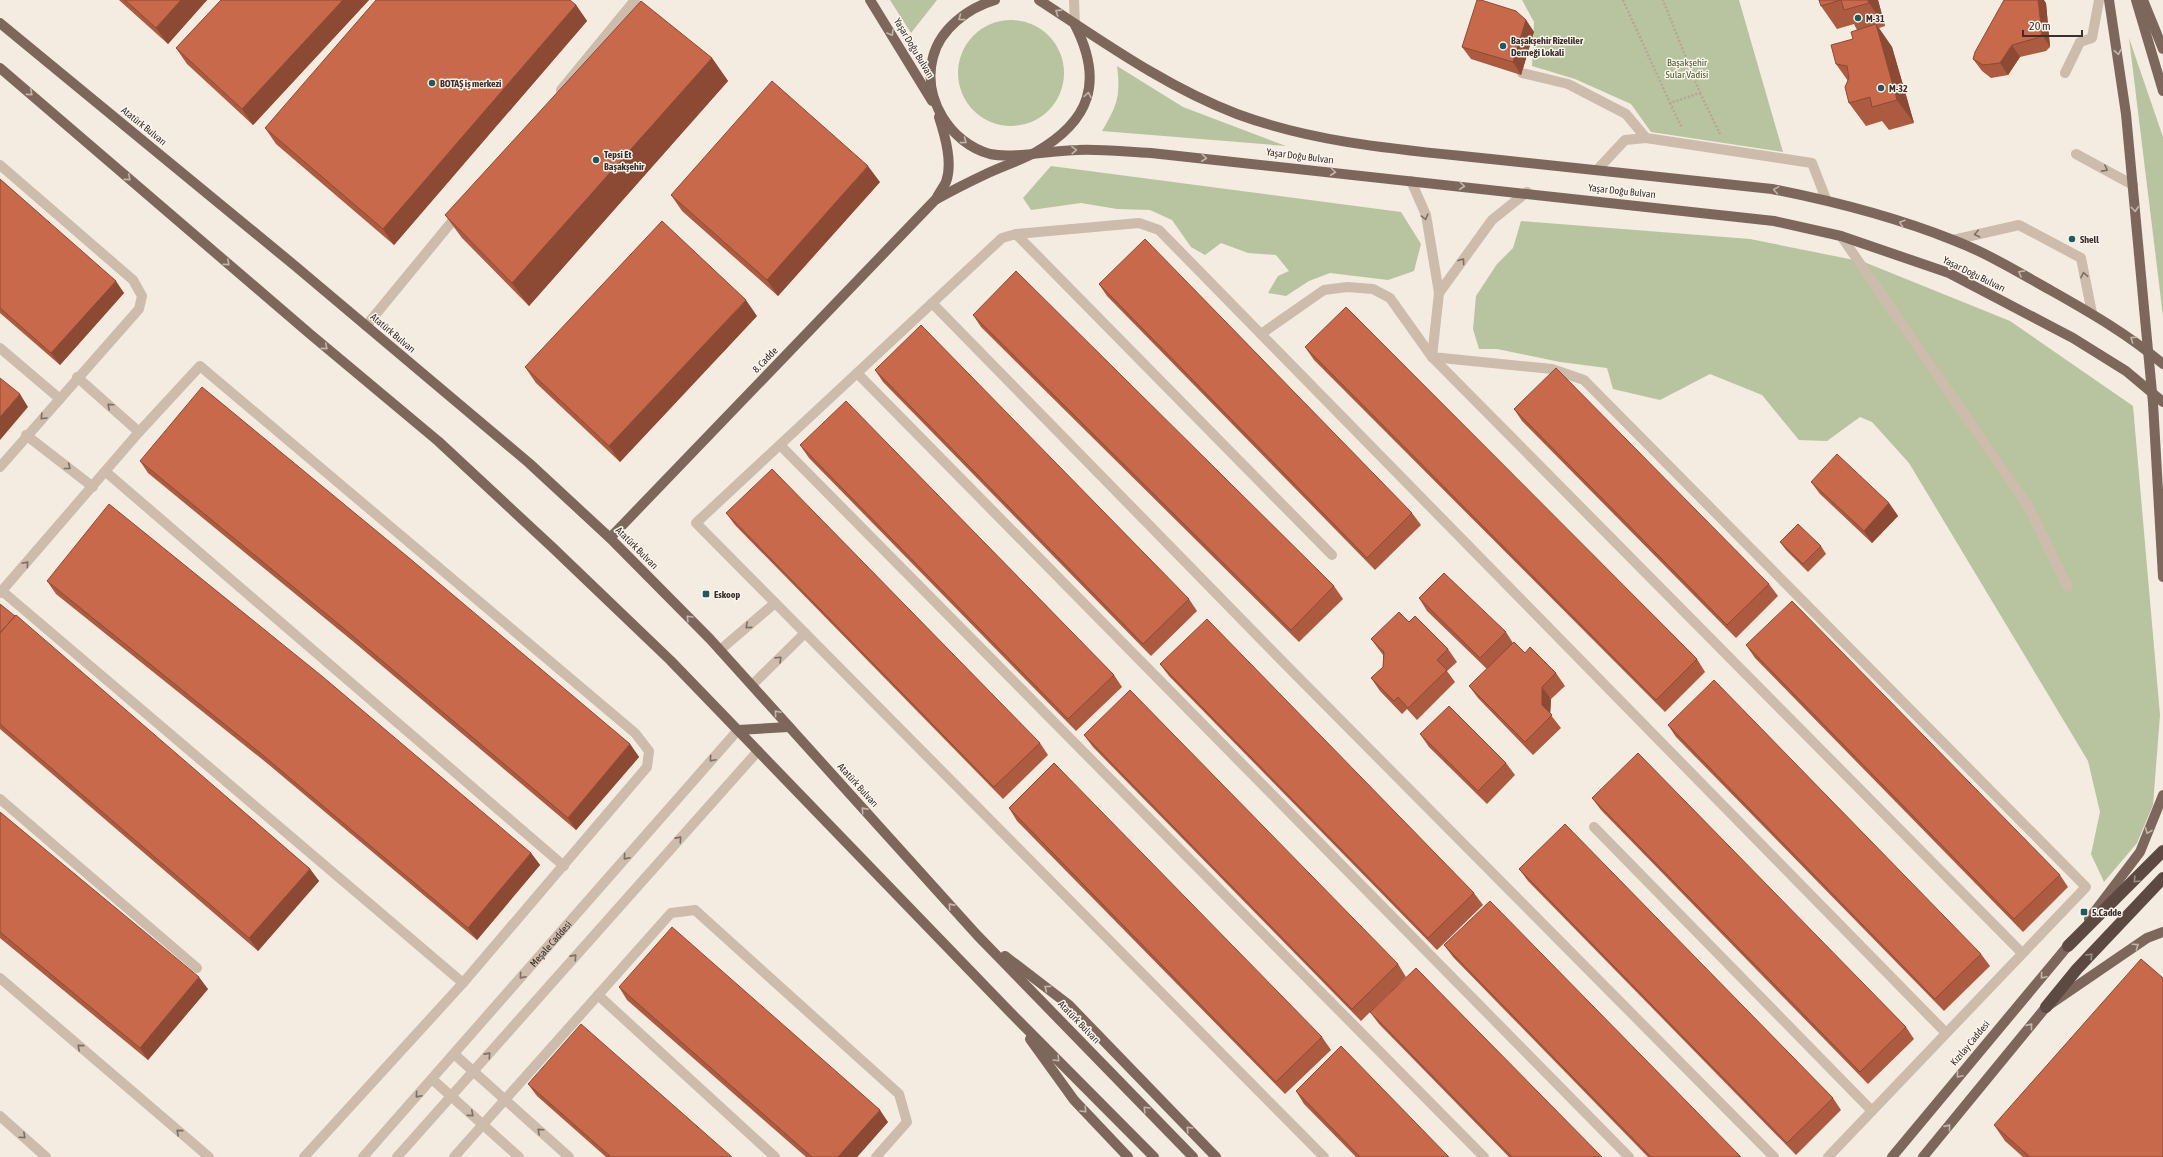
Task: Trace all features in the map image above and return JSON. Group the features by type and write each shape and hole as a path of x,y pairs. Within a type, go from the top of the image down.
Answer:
{"highway":[{"path":"2068,946 2163,851"},
{"path":"2046,1007 2077,969 2163,878"}],"main road":[{"name":"Yaşar Doğu Bulvarı","path":"870,0 937,109 952,130 978,150 1007,156 1035,152 1079,150 1151,152 1411,181 1527,192 1774,221 1841,236 1949,273 2073,338 2126,371 2158,402"},
{"name":"Yaşar Doğu Bulvarı","path":"936,199 946,181 948,170 946,140 931,82 931,66 940,42 957,20 974,9 995,0"},
{"name":"Yaşar Doğu Bulvarı","path":"1039,0 1075,25 1183,89 1236,114 1300,133 1374,147 1772,189 1826,199 1953,240 2010,267 2092,313 2137,342 2163,364"},
{"path":"2109,0 2120,62 2144,308 2163,444"},
{"path":"2136,0 2163,91"},
{"path":"2143,0 2163,49"},
{"name":"Atatürk Bulvarı","path":"0,23 529,463 610,538 720,650 977,935 1193,1157"},
{"name":"Yaşar Doğu Bulvarı","path":"1035,152 1064,133 1078,118 1087,101 1090,68 1082,38 1075,25"},
{"path":"0,68 304,329 438,441 552,547 670,660 1010,1012 1154,1157"},
{"path":"936,199 985,174 1035,152"},
{"name":"8. Cadde","path":"610,538 936,199"},
{"path":"2158,402 2163,577"},
{"path":"738,730 789,726"},
{"name":"Kızılay Caddesi","path":"1892,1157 2068,946 2140,852 2163,795"},
{"path":"1923,1157 2046,1007 2147,938 2163,932"},
{"path":"977,935 1069,1005 1216,1157"},
{"path":"1010,1012 1074,1100 1128,1157"}],"street":[{"path":"554,98 635,0"},
{"path":"1074,0 1075,25"},
{"path":"2065,74 2080,42 2092,38 2099,0"},
{"path":"1522,73 1568,84 1626,114 1646,138"},
{"path":"1597,170 1625,140 1646,138 1812,163 1826,199"},
{"path":"2076,154 2133,185"},
{"path":"0,164 133,280 142,296 139,309 77,377 60,399 26,435 0,467"},
{"path":"1411,181 1426,215 1439,293 1432,357"},
{"path":"1439,293 1492,220 1527,192"},
{"path":"366,326 467,203"},
{"path":"1324,1157 696,523 1002,238 1016,234 1139,224 1159,230 1946,1033"},
{"path":"1953,240 2019,225 2026,228 2081,258 2092,313"},
{"path":"1016,234 1332,554"},
{"path":"1841,236 2028,506 2068,588"},
{"path":"1261,334 1324,290 1347,287 1373,289 1390,298 1432,357 2022,953"},
{"path":"932,303 1291,670 1774,1157"},
{"path":"0,348 60,399"},
{"path":"1432,357 1552,369 1584,380 2086,887 1828,1157"},
{"path":"304,1157 463,983 564,866 647,767 649,751 635,733 200,366 139,432 1,592 463,983"},
{"path":"857,373 1629,1157"},
{"path":"77,377 139,432"},
{"path":"26,435 93,487"},
{"path":"780,445 1484,1157"},
{"path":"106,472 564,866"},
{"path":"720,650 775,602"},
{"path":"752,686 805,633"},
{"name":"Meşale Caddesi","path":"363,1157 738,730"},
{"path":"397,1157 758,751"},
{"path":"0,799 197,968"},
{"path":"1594,827 1872,1111"},
{"path":"454,1157 671,913 695,910 899,1094 907,1122 876,1157"},
{"path":"0,978 209,1157"},
{"path":"598,995 775,1157"},
{"path":"454,1054 570,1157"},
{"path":"432,1079 519,1157"},
{"path":"0,1116 46,1157"}],"path":[{"path":"1623,0 1690,145"},
{"path":"1663,0 1700,93 1728,151"},
{"path":"1670,103 1700,93"}],"green space":[{"path":"890,0 937,0 911,33"},
{"name":"Başakşehir Sular Vadisi","path":"1522,0 1739,0 1783,152 1651,132 1631,104 1575,79 1532,66 1534,22"},
{"path":"1011,20 1031,24 1048,36 1060,53 1064,73 1060,93 1048,110 1031,122 1011,126 991,122 974,110 962,93 958,73 962,53 974,36 991,24"},
{"path":"2129,38 2163,137 2163,316"},
{"path":"1117,66 1183,107 1286,146 1102,131 1117,100"},
{"path":"1051,166 1401,212 1421,244 1414,271 1388,280 1330,273 1309,281 1286,296 1268,293 1278,276 1289,271 1276,255 1248,253 1221,243 1205,255 1191,247 1172,220 1150,210 1117,209 1081,203 1031,210 1023,198"},
{"path":"1521,221 1750,239 1864,262 2010,321 2133,406 2160,715 2153,805 2137,843 2104,882 2091,854 2100,812 2088,761 1909,463 1872,422 1860,417 1827,441 1799,440 1762,395 1710,374 1660,400 1613,389 1607,368 1560,362 1497,349 1479,349 1473,329 1476,296 1497,264 1513,248"}],"building":[{"path":"125,0 181,0 156,28"},
{"path":"221,0 343,0 242,109 176,48"},
{"name":"BOTAŞ iş merkezi","path":"376,0 570,0 576,5 383,229 265,128"},
{"name":"Başakşehir Rizeliler Derneği Lokali","path":"1477,0 1516,11 1526,20 1513,62 1462,47"},
{"path":"1819,0 1841,0 1821,6"},
{"path":"1841,0 1868,0 1869,3 1844,10"},
{"path":"2004,0 2038,0 2042,34 2037,38 2012,45 2000,63 1983,65 1973,59 1975,52"},
{"name":"Tepsi Et Başakşehir","path":"641,1 712,58 512,283 445,215"},
{"path":"1876,24 1897,100 1872,107 1870,97 1849,103 1845,87 1849,78 1847,66 1836,64 1831,45 1853,39 1851,32"},
{"path":"772,81 868,166 767,280 671,195"},
{"path":"0,179 116,281 51,353 0,308"},
{"path":"662,221 746,300 609,446 525,367"},
{"path":"1145,239 1412,513 1367,558 1099,284"},
{"path":"1016,271 1334,586 1291,630 973,315"},
{"path":"1346,307 1697,659 1656,700 1305,347"},
{"path":"921,325 1189,599 1143,644 875,370"},
{"path":"1556,368 1769,584 1727,625 1514,409"},
{"path":"0,378 20,394 0,417"},
{"path":"202,387 408,557 630,744 568,818 347,631 140,461"},
{"path":"846,401 1114,675 1068,719 800,445"},
{"path":"1837,454 1889,503 1864,531 1811,482"},
{"path":"772,469 1040,743 994,787 726,513"},
{"path":"109,504 323,677 531,853 468,928 259,752 47,581"},
{"path":"1798,524 1821,546 1803,564 1780,542"},
{"path":"1444,573 1506,632 1480,658 1419,598"},
{"path":"1792,601 2060,875 2014,919 1746,645"},
{"path":"0,604 15,616 0,633"},
{"path":"1399,612 1409,622 1415,616 1448,649 1437,660 1447,670 1408,708 1398,697 1394,701 1371,678 1383,667 1384,652 1371,639"},
{"path":"16,615 310,869 249,938 0,724 0,633"},
{"path":"1207,619 1474,893 1428,938 1160,664"},
{"path":"1514,642 1525,653 1530,647 1556,673 1542,687 1542,705 1552,715 1525,742 1469,686"},
{"path":"1714,680 1981,954 1935,999 1668,725"},
{"path":"1130,690 1398,964 1352,1009 1084,735"},
{"path":"1449,706 1506,763 1478,791 1420,734"},
{"path":"1638,753 1906,1027 1860,1072 1592,798"},
{"path":"1054,763 1322,1037 1276,1082 1009,808"},
{"path":"0,812 199,977 140,1048 0,932"},
{"path":"1565,824 1833,1098 1787,1143 1519,869"},
{"path":"1490,901 1741,1157 1651,1157 1444,945"},
{"path":"672,927 880,1110 838,1157 812,1157 619,987"},
{"path":"2141,959 2163,978 2163,1157 2030,1157 1994,1125"},
{"path":"1416,968 1602,1157 1512,1157 1370,1012"},
{"path":"581,1024 732,1157 611,1157 528,1084"},
{"path":"1341,1046 1449,1157 1360,1157 1296,1091"}],"place":[{"name":"M-31","path":"1858,18"},
{"name":"Başakşehir Rizeliler Derneği Lokali","path":"1503,46"},
{"name":"BOTAŞ iş merkezi","path":"432,83"},
{"name":"M-32","path":"1881,88"},
{"name":"Tepsi Et Başakşehir","path":"596,160"},
{"name":"Shell","path":"2072,239"},
{"name":"Eskoop","path":"706,594"},
{"name":"5.Cadde","path":"2084,912"}]}
